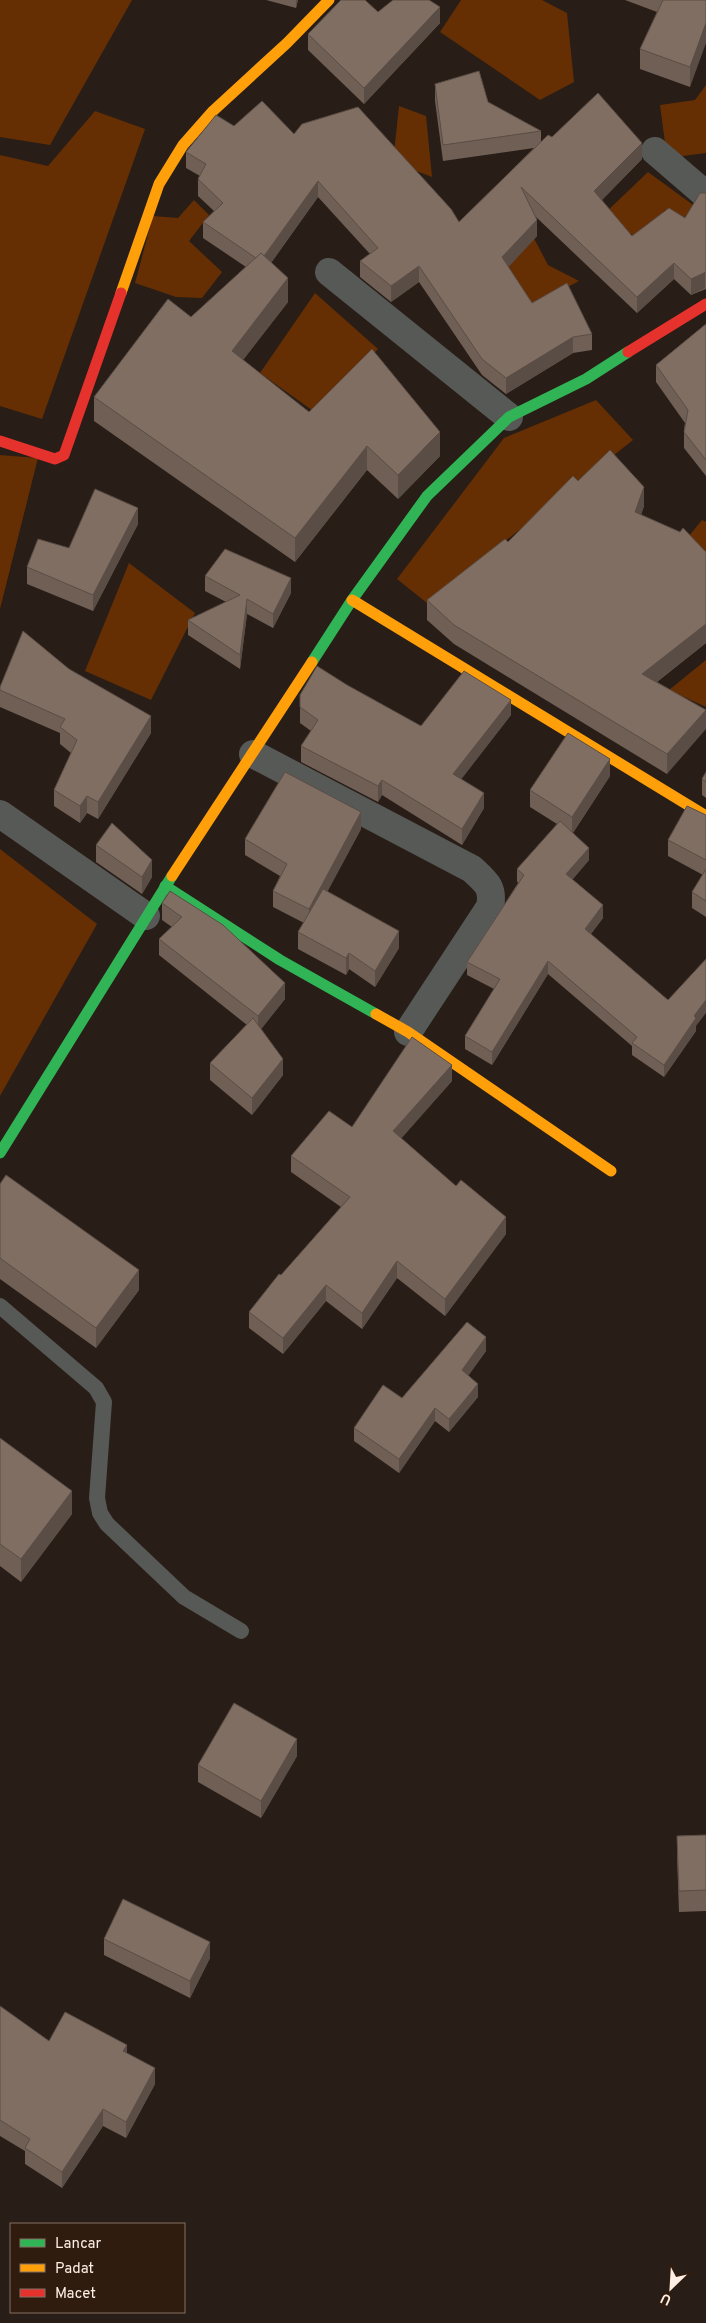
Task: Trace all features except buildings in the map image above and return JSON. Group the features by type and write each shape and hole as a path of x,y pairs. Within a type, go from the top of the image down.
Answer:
{"street":[{"path":"0,441 48,458 55,459 64,455 168,163 194,132 329,0"},
{"path":"655,151 706,194"},
{"path":"329,272 509,418"},
{"path":"0,1153 146,916 352,600 426,496 509,418 586,379 706,304"},
{"path":"352,600 706,816"},
{"path":"252,754 472,869 486,882 492,894 490,908 408,1032"},
{"path":"0,814 146,916"},
{"path":"166,886 280,960 408,1032 611,1171"}],"lane":[{"path":"0,1306 96,1388 104,1402 105,1414 98,1498 100,1513 107,1524 184,1597 241,1631"}],"shaded area":[{"path":"0,0 132,0 50,145 0,137"},
{"path":"461,0 542,0 567,13 574,82 540,100 440,32"},
{"path":"706,85 706,153 667,158 660,105 695,100"},
{"path":"399,106 426,116 432,177 393,162"},
{"path":"95,111 145,129 42,419 0,406 0,155 48,166"},
{"path":"648,172 700,210 681,220 665,210 638,239 604,214"},
{"path":"194,200 209,215 189,241 222,272 202,298 176,297 135,283 153,216 178,218"},
{"path":"526,223 548,265 579,281 532,306 494,242"},
{"path":"315,293 378,349 316,413 260,373"},
{"path":"596,400 633,440 427,603 397,579 504,438"},
{"path":"0,455 38,458 0,609"},
{"path":"702,520 706,522 706,560 684,542"},
{"path":"129,563 195,613 151,700 85,671"},
{"path":"706,660 706,707 669,690"},
{"path":"0,849 97,924 0,1096"}],"traffic: fast":[{"path":"312,662 352,600 427,496 509,417 586,379 628,352"},
{"path":"0,1153 172,876"},
{"path":"165,886 280,960 376,1014"}],"traffic: slow":[{"path":"121,293 159,184 183,145 213,111 287,43 329,0"},
{"path":"352,600 706,816"},
{"path":"172,876 312,662"},
{"path":"376,1014 408,1032 611,1171"}],"traffic: jam":[{"path":"0,441 55,459 64,455 121,293"},
{"path":"628,352 706,304"}]}
